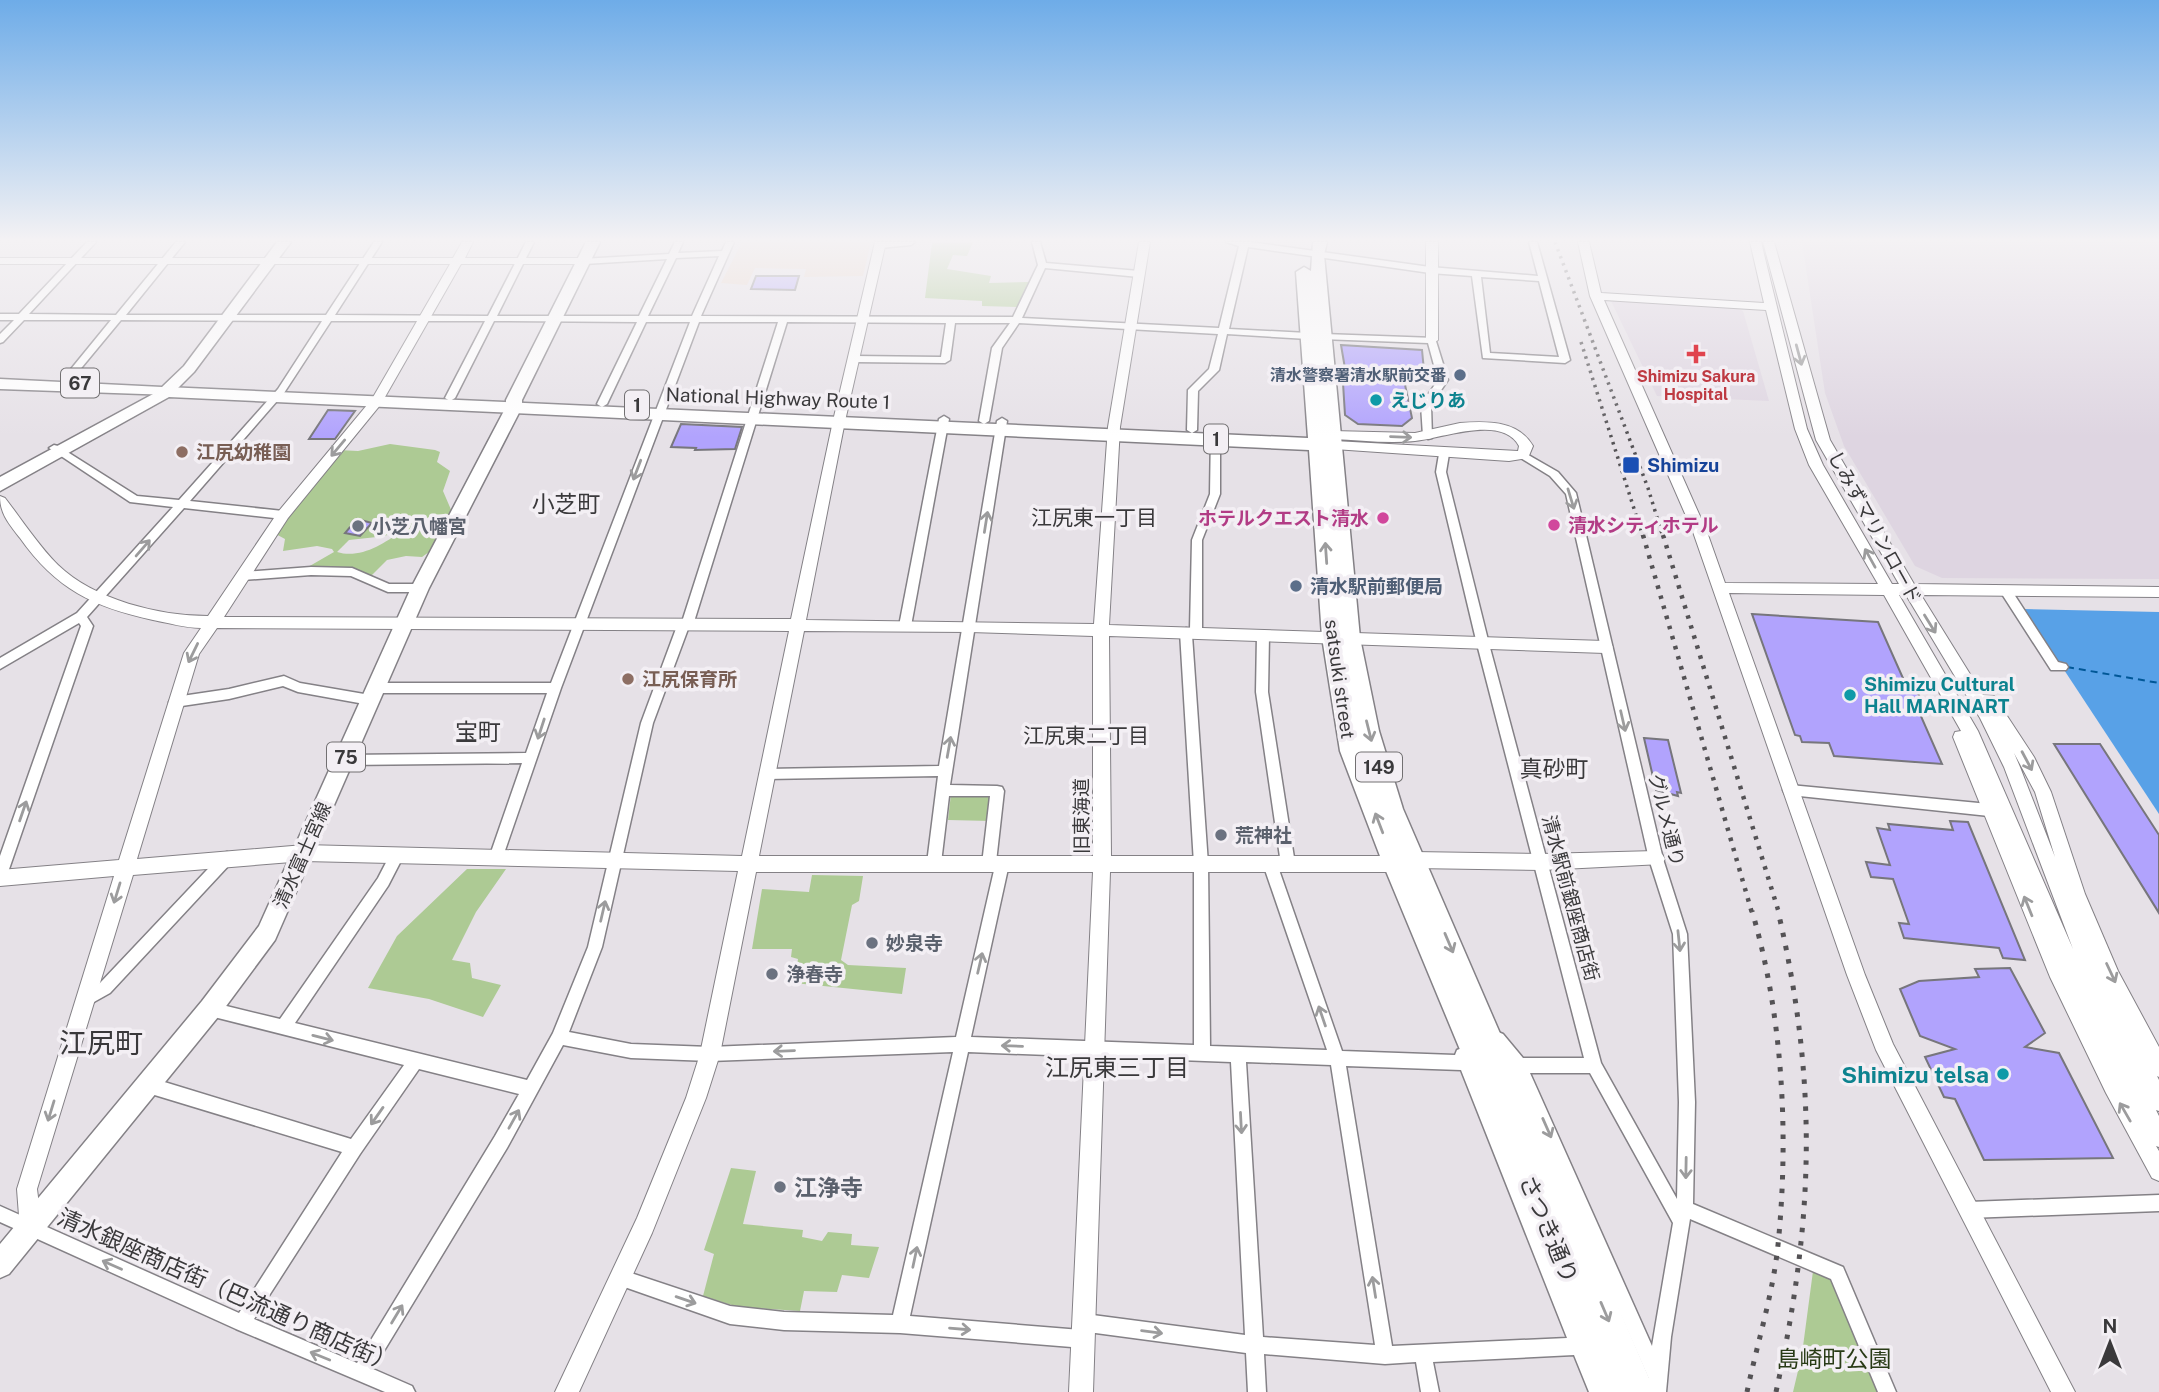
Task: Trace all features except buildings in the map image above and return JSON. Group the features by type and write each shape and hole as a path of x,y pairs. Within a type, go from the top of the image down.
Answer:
{"highway":[{"path":"1314,307 1325,440"},
{"path":"0,485 162,389"},
{"name":"National Highway Route 1","path":"162,389 1325,440"},
{"name":"National Highway Route 1","path":"379,398 450,398 514,404 602,404 660,410"},
{"name":"National Highway Route 1","path":"1113,430 1192,430 1216,435"},
{"name":"satsuki street","path":"1325,440 1341,637 1392,809 1404,862 1491,1066"},
{"path":"0,476 57,450"},
{"name":"さつき通り","path":"1491,1066 1651,1387"},
{"name":"さつき通り","path":"1491,1066 1617,1392"}],"main road":[{"path":"162,389 230,307"},
{"name":"清水富士宮線","path":"0,1265 210,1009 267,933 420,587 561,307"},
{"name":"67","path":"0,378 162,389"},
{"name":"67","path":"0,384 162,389"}],"street":[{"path":"0,341 31,307"},
{"path":"65,382 126,307"},
{"path":"0,664 82,616 278,394 336,307"},
{"path":"31,1229 27,1189 192,653 283,515 379,398 431,307"},
{"path":"450,398 496,307"},
{"path":"602,404 648,307"},
{"path":"496,858 555,688 701,307"},
{"path":"567,1392 622,1278 691,1115 710,1054 796,627 866,307"},
{"path":"934,863 945,771 970,626 996,424 998,348 1022,307"},
{"name":"旧東海道","path":"1082,1392 1102,863 1101,630 1113,430 1134,307"},
{"path":"1192,430 1193,390 1212,374 1229,307"},
{"path":"1428,436 1426,405 1443,380 1432,340 1431,307"},
{"path":"1480,307 1486,356 1565,360 1550,307"},
{"path":"1602,307 1700,531 1856,975 1886,1050 2063,1392"},
{"name":"しみずマリンロード","path":"1771,307 1801,429 1816,465 1937,673 1998,811"},
{"name":"しみずマリンロード","path":"1786,307 1823,440 1909,590 1987,715 2011,767 2085,957 2159,1101"},
{"path":"0,317 1016,320 1132,324 1222,334 1432,340"},
{"path":"854,359 945,360 951,319"},
{"path":"361,1373 531,1088 558,1037 594,947 646,723 685,626 783,320"},
{"path":"905,626 944,422"},
{"path":"1450,428 1506,430 1523,438 1526,446 1523,455 1508,457 1444,454 1421,449 1325,440 1428,436 1450,428"},
{"path":"1202,1054 1201,864 1191,632 1197,540 1215,494 1216,435"},
{"path":"57,450 134,499 283,515"},
{"name":"清水駅前銀座商店街","path":"1444,454 1441,472 1483,644 1594,1065 1683,1216"},
{"name":"グルメ通り","path":"1523,455 1554,474 1571,493 1656,859 1680,934 1687,1102 1683,1216"},
{"path":"0,501 58,574 98,599 179,620 210,623 970,626 1605,647"},
{"path":"242,576 311,571 352,572 388,588 420,587"},
{"path":"1719,587 2159,592"},
{"path":"2006,591 2055,667 2062,667"},
{"path":"82,616 87,626 0,877 304,853 750,864 1279,864 1656,859"},
{"path":"1263,635 1262,692 1279,864 1337,1058 1385,1355"},
{"path":"1944,647 1984,694 2028,762 2043,792 2076,894 2112,976 2159,1067"},
{"path":"175,702 229,694 284,681 298,687 373,694 555,688"},
{"path":"345,760 532,758"},
{"path":"766,774 945,771"},
{"path":"900,1324 961,1044 995,864 998,791 943,790"},
{"path":"1790,790 1998,811"},
{"path":"1998,811 2070,964 2159,1137"},
{"path":"1998,811 2078,1020 2159,1171"},
{"path":"283,1028 383,882 397,855"},
{"path":"85,1000 105,988 228,858"},
{"path":"210,1009 531,1088"},
{"path":"1467,1010 1491,1066 1577,1346 1598,1392"},
{"path":"558,1037 631,1051 710,1054 961,1044 1491,1066 1594,1065"},
{"path":"1238,1055 1256,1392"},
{"path":"242,1323 354,1148 416,1060"},
{"path":"148,1085 354,1148"},
{"path":"1969,1210 2159,1203"},
{"path":"0,1214 31,1229"},
{"path":"1651,1387 1683,1216 1837,1273 1887,1392"},
{"name":"清水銀座商店街（巴流通り商店街）","path":"31,1229 406,1392"},
{"path":"622,1278 730,1315 784,1321 1084,1331 1385,1355 1577,1346"},
{"path":"1423,1354 1430,1392"}],"shaded area":[{"name":"Shimizu Sakura Hospital","path":"1614,307 1733,307 1743,311 1769,401 1657,396"},
{"path":"1812,307 2159,307 2159,579 1942,578 1915,566 1844,446 1825,393"}],"green space":[{"path":"390,444 440,452 437,462 450,471 443,491 452,512 429,552 422,557 406,556 387,560 371,576 308,567 334,552 332,549 317,546 283,551 285,539 272,532 338,450 358,451","holes":["393,515 401,531 379,546 362,552 337,552 349,540 386,536 389,531 383,523"]},
{"path":"951,794 993,794 992,821 948,820"},
{"path":"467,869 506,869 476,912 452,960 470,963 472,978 501,985 483,1017 429,999 368,988 397,936"},
{"path":"812,875 863,876 859,901 852,905 841,960 848,965 906,968 902,994 794,983 798,959 791,957 792,949 752,949 762,889 809,892"},
{"path":"731,1168 756,1171 743,1224 803,1230 802,1237 822,1241 828,1232 852,1234 851,1245 879,1247 869,1278 842,1275 837,1292 804,1291 800,1311 738,1307 703,1296 714,1254 704,1250"},
{"name":"島崎町公園","path":"1813,1271 1832,1277 1882,1392 1793,1392 1802,1354"}],"water":[{"path":"2024,609 2159,612 2159,814"}],"ferry route":[{"path":"2067,667 2159,683"}],"railway":[{"path":"1580,307 1648,488 1663,537"},
{"path":"1581,342 1643,537"},
{"path":"1643,535 1752,913"},
{"path":"1663,535 1779,913"},
{"path":"1747,1392 1776,1263 1783,1161 1777,1034 1771,992 1752,911"},
{"path":"1776,1392 1798,1268 1806,1152 1800,1035 1778,911"}],"place":[{"name":"Shimizu Sakura Hospital","path":"1696,354"},
{"name":"清水警察署清水駅前交番","path":"1460,375"},
{"name":"えじりあ","path":"1376,400"},
{"name":"江尻幼稚園","path":"182,452"},
{"name":"Shimizu","path":"1631,465"},
{"name":"ホテルクエスト清水","path":"1383,518"},
{"name":"清水シティホテル","path":"1554,525"},
{"name":"小芝八幡宮","path":"358,526"},
{"name":"清水駅前郵便局","path":"1296,586"},
{"name":"江尻保育所","path":"628,679"},
{"name":"Shimizu Cultural Hall MARINART","path":"1850,695"},
{"name":"荒神社","path":"1221,835"},
{"name":"妙泉寺","path":"872,943"},
{"name":"浄春寺","path":"772,974"},
{"name":"Shimizu telsa","path":"2003,1074"},
{"name":"江浄寺","path":"780,1187"}],"district":[{"name":"小芝町","path":"566,503"},
{"name":"江尻東一丁目","path":"1094,517"},
{"name":"宝町","path":"478,731"},
{"name":"江尻東二丁目","path":"1086,735"},
{"name":"真砂町","path":"1554,768"},
{"name":"江尻町","path":"101,1042"},
{"name":"江尻東三丁目","path":"1117,1067"}]}
